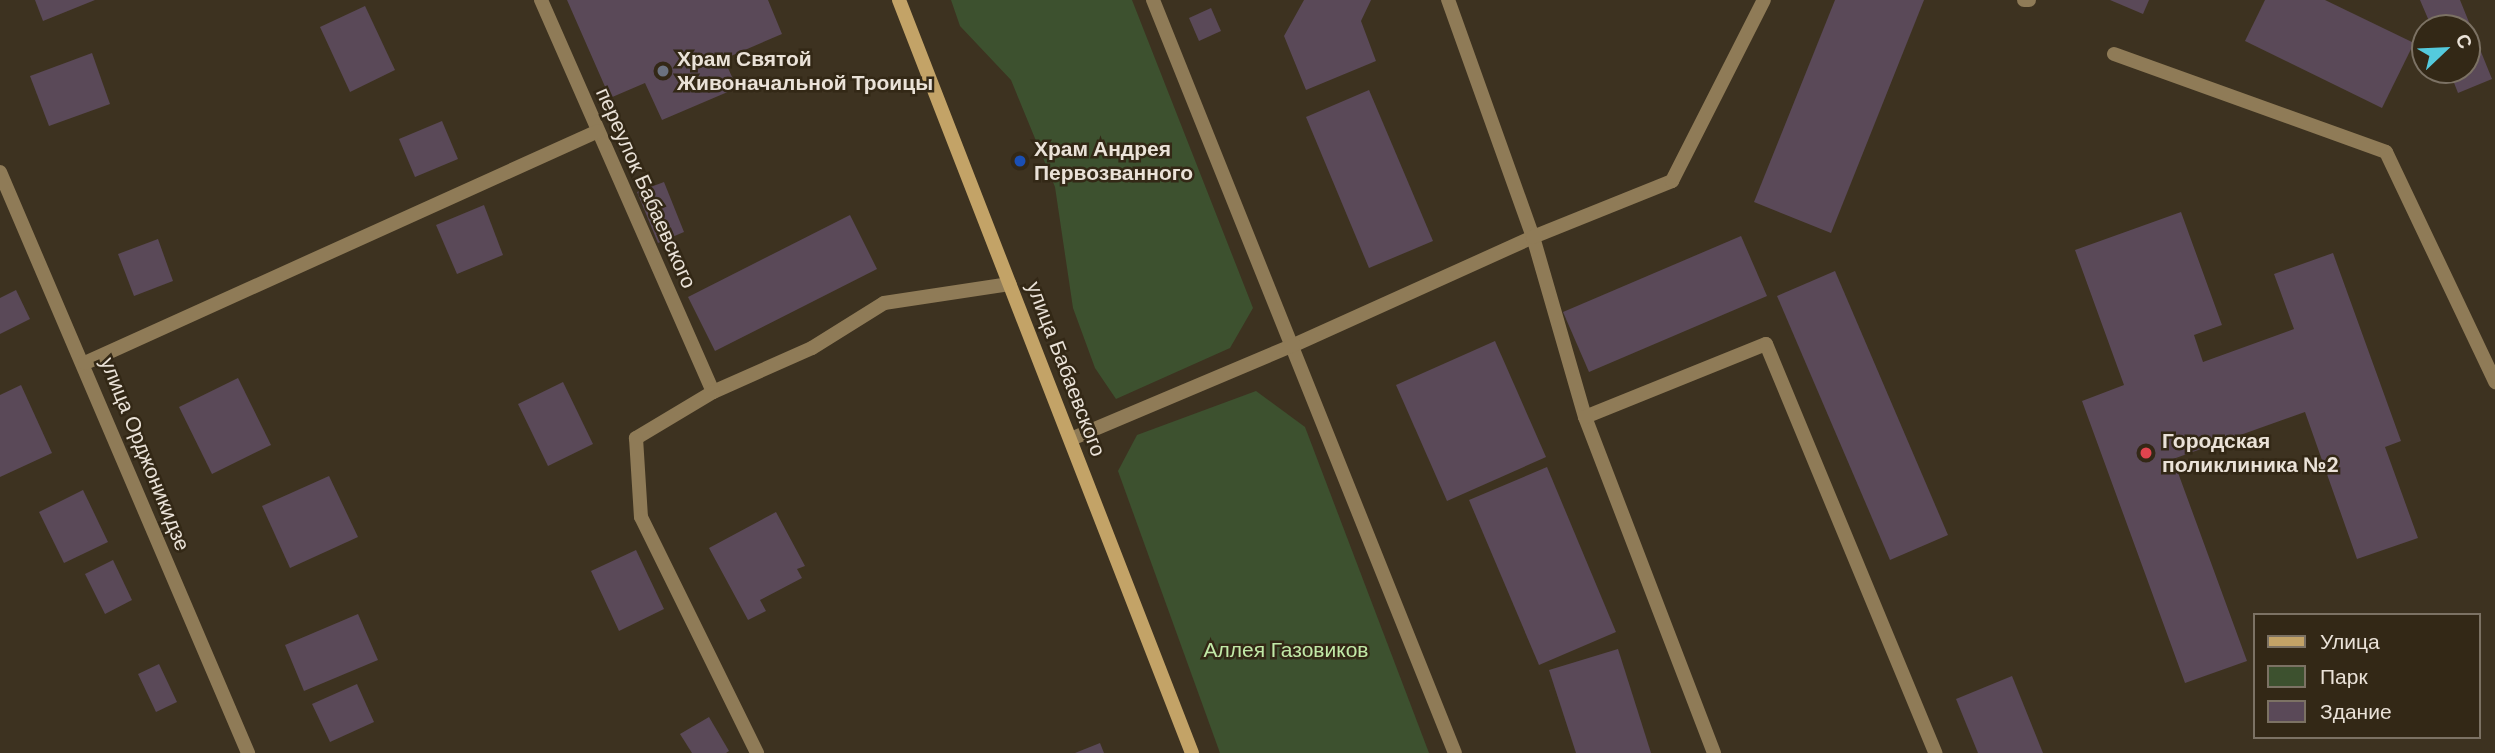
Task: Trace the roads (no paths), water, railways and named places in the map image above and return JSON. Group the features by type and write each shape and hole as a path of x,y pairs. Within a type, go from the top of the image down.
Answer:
{"main road":[{"name":"улица Бабаевского","path":"899,0 1192,753"}],"street":[{"name":"переулок Бабаевского","path":"541,0 713,392"},
{"path":"1153,0 1294,345 1455,753"},
{"path":"1448,0 1534,237 1584,417 1714,753"},
{"path":"1071,439 1294,345 1534,237 1672,181 1764,0"},
{"path":"2114,54 2386,152 2495,382"},
{"path":"85,363 598,131"},
{"name":"улица Орджоникидзе","path":"0,172 85,363 248,753"},
{"path":"757,753 641,517 636,438 713,392 812,348 884,303 1010,284"},
{"path":"1584,417 1766,344 1935,753"}],"place":[{"name":"Храм Святой Живоначальной Троицы","path":"663,71"},
{"name":"Храм Андрея Первозванного","path":"1020,161"},
{"name":"Городская поликлиника №2","path":"2146,453"}],"park label":[{"name":"Аллея Газовиков","path":"1286,650"}]}
